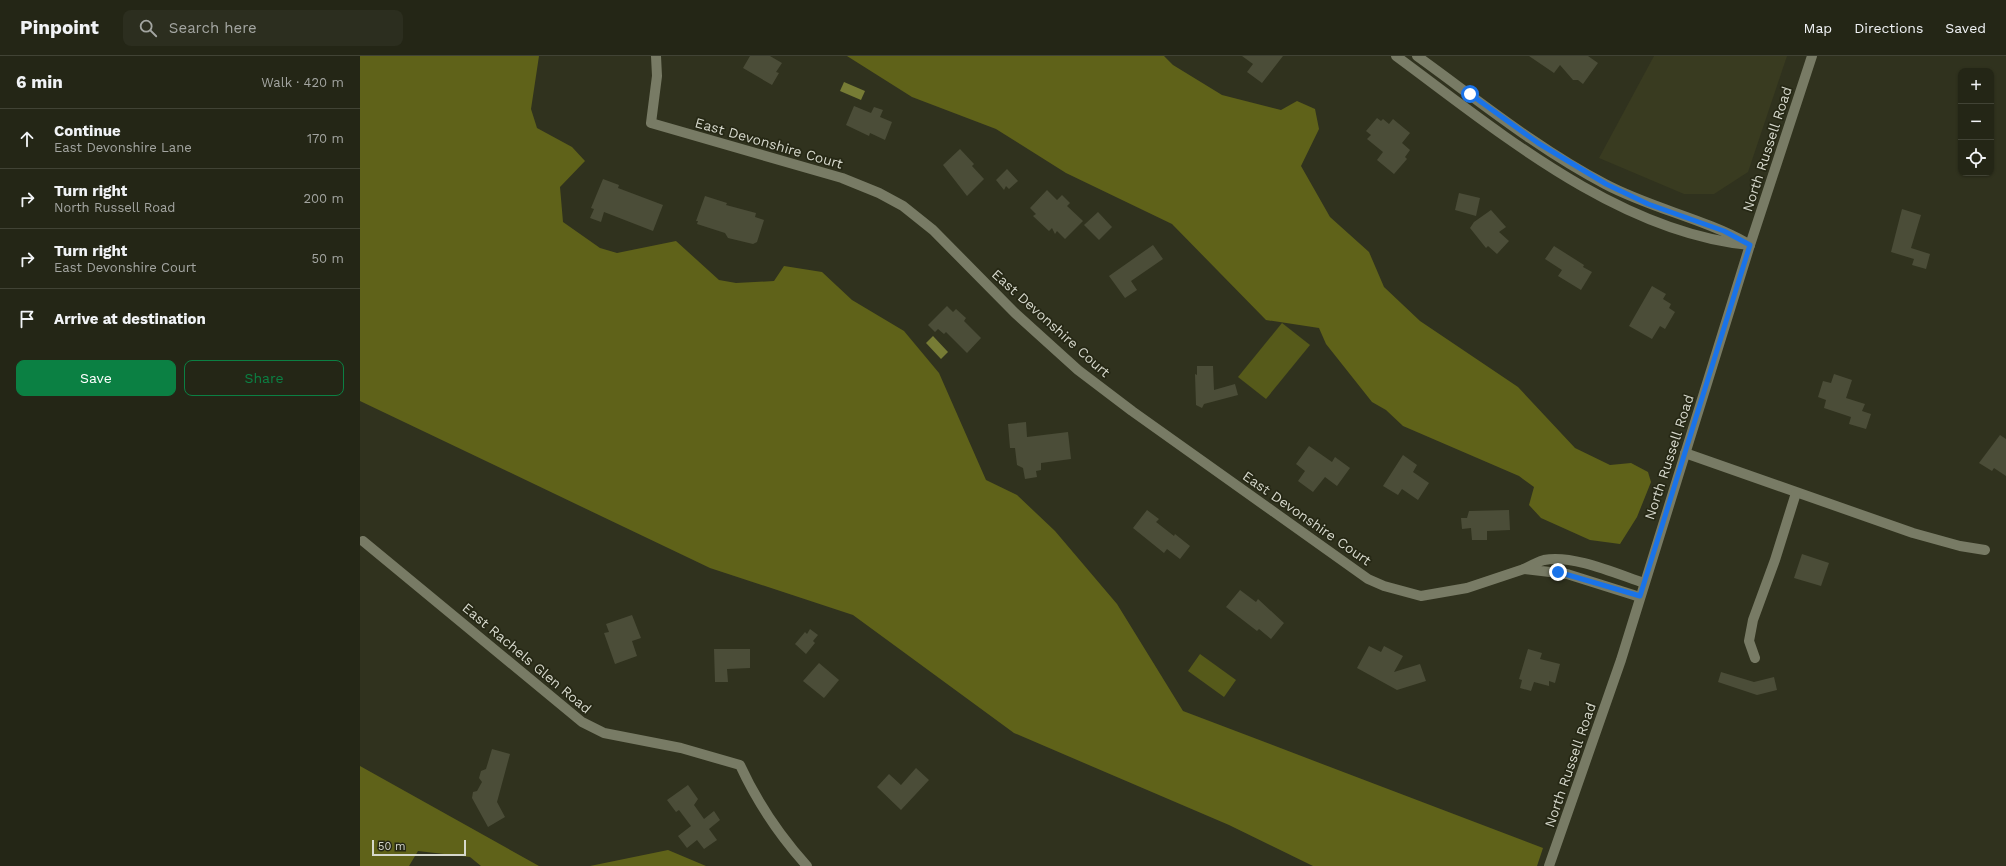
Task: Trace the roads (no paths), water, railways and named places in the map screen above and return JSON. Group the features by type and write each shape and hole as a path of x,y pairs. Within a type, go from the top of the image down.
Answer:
{"street":[{"name":"East Devonshire Court","path":"656,56 657,76 650,123 842,178 879,193 903,206 933,230 1015,313 1078,370 1132,411 1368,579 1384,586 1421,596 1467,588 1524,569 1544,560 1560,559 1584,564 1644,582"},
{"path":"1396,56 1534,156 1597,194 1665,225 1723,243 1750,245"},
{"path":"1417,56 1538,143 1588,174 1648,204 1724,231 1750,245"},
{"name":"North Russell Road","path":"1549,866 1616,674 1750,245 1812,56"},
{"path":"1685,452 1796,493 1913,533 1960,546 1985,550"},
{"path":"1755,658 1749,641 1754,620 1796,493"},
{"name":"East Rachels Glen Road","path":"363,541 582,722 592,728 604,733 681,748 740,765 766,812 788,844 807,866"},
{"name":"East Devonshire Court","path":"1524,569 1567,574 1640,596"}]}
